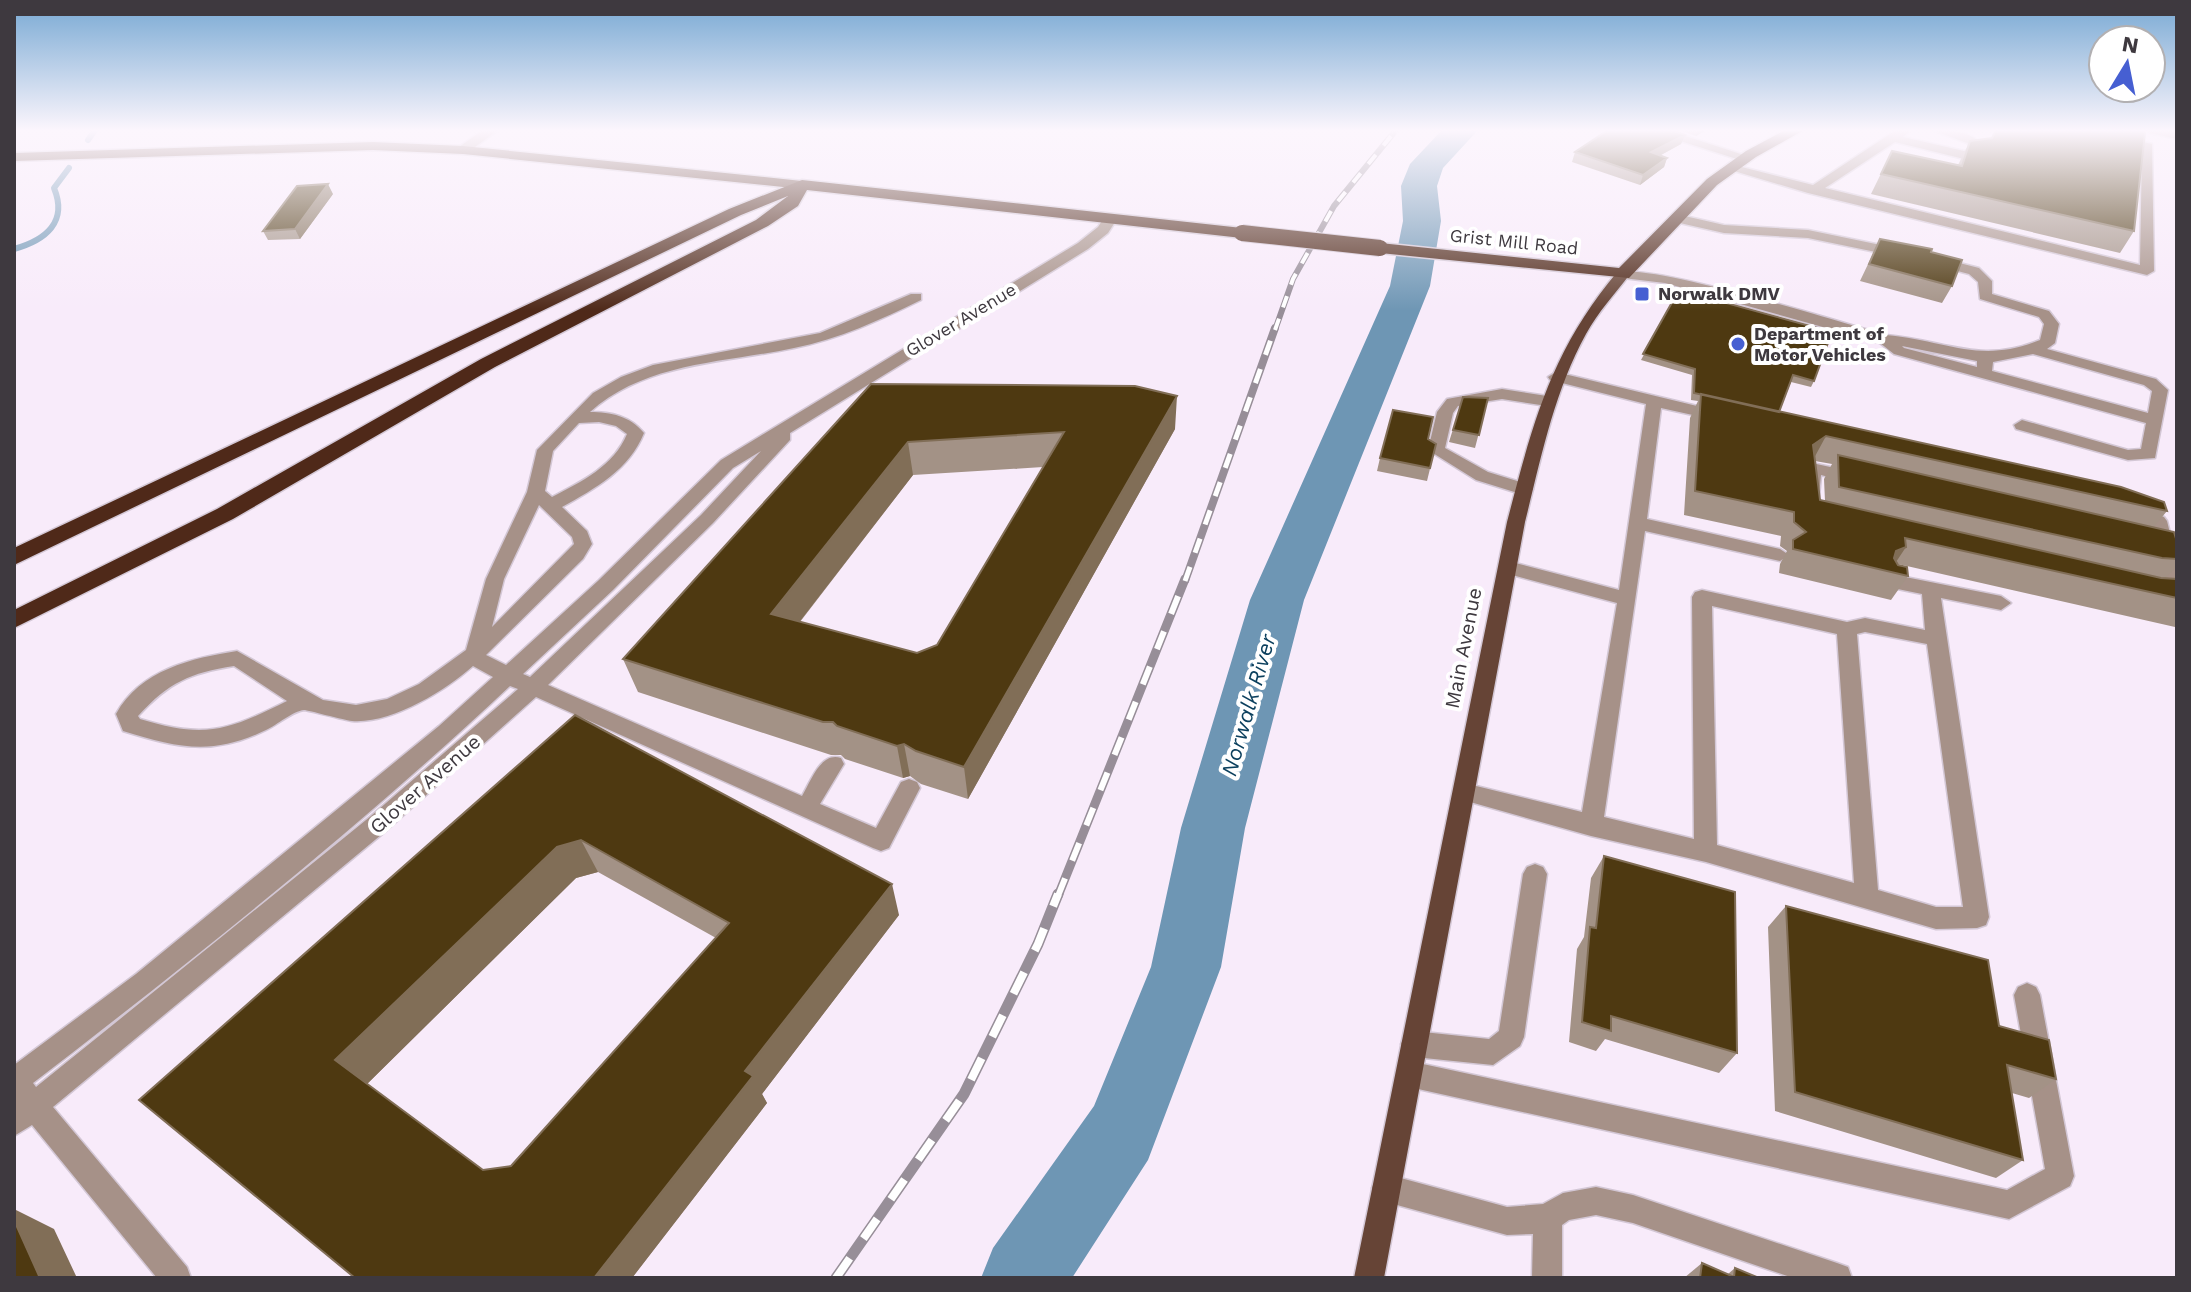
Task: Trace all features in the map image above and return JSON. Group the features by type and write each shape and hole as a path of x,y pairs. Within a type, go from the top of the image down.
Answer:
{"highway":[{"path":"14,557 735,212 789,190"},
{"path":"14,620 278,486 501,356 762,223 792,203 799,190"},
{"name":"Grist Mill Road","path":"850,190 1623,274"},
{"name":"Main Avenue","path":"1623,274 1706,190"}],"main road":[{"name":"Main Avenue","path":"1369,1278 1524,489 1556,377 1598,301 1623,274"}],"street":[{"path":"1814,190 2147,271 2148,190"},
{"path":"1676,218 1724,229 1808,234 1974,271 1985,281 1985,296 2044,314 2052,324 2040,346 1984,367"},
{"name":"Glover Avenue","path":"14,1081 155,973 447,732 606,585 727,464 1083,246 1103,230 1110,219"},
{"path":"1623,274 1666,279 1885,340 1903,340 2155,420"},
{"path":"474,657 495,579 536,492 545,450 587,402 610,387 649,371 825,336 916,297"},
{"path":"2022,425 2141,456 2149,454 2160,390 2156,385 2040,346"},
{"path":"1556,377 1730,418"},
{"path":"1524,489 1482,476 1436,450 1445,412 1453,402 1502,394 1547,401"},
{"path":"1591,826 1654,401"},
{"name":"Glover Avenue","path":"25,1114 379,823 533,687 707,519 806,413"},
{"path":"551,505 587,485 632,446 636,433 624,420 600,416 574,418"},
{"path":"1813,505 1812,468 1873,482"},
{"path":"306,700 248,730 207,742 165,736 131,725 127,714 160,681 184,667 237,658 306,700 319,708 346,714 395,707 474,657 583,544 574,526 536,492"},
{"path":"2120,507 2158,521 2156,547 2176,595 2152,593"},
{"path":"1637,523 1780,555"},
{"path":"1508,567 1627,599"},
{"path":"1890,581 2001,603"},
{"path":"1464,792 1591,826 1706,852 1936,918 1977,917 1931,590"},
{"path":"1706,852 1702,597 1847,629 1865,625 1936,639"},
{"path":"1847,629 1867,897"},
{"path":"474,657 508,676 881,841 909,788"},
{"path":"806,808 833,764"},
{"path":"1414,1044 1493,1052 1511,1037 1535,874"},
{"path":"1409,1074 2009,1205 2060,1176 2027,995"},
{"path":"14,1081 25,1114 64,1145 176,1278"},
{"path":"1386,1188 1507,1221 1548,1218 1563,1207 1596,1201 1633,1209 1837,1278"},
{"path":"1547,1278 1548,1218"}],"building":[{"path":"294,190 323,190 295,229 263,231"},
{"path":"1953,190 2139,190 2134,231"},
{"path":"1880,239 1932,249 1931,252 1962,260 1952,286 1869,264"},
{"name":"Department of Motor Vehicles","path":"1679,290 1832,332 1814,381 1793,375 1779,412 1694,393 1695,369 1643,354"},
{"path":"871,384 1135,386 1177,396 964,767 904,744 897,746 833,722 823,722 623,659","holes":["1064,432 937,645 917,653 771,614 908,442"]},
{"path":"1701,394 2121,487 2164,502 2167,511 1826,436 1813,445 1820,500 2161,578 2177,579 2177,598 1905,538 1906,547 1896,551 1894,558 1898,565 1907,567 1908,576 1793,549 1793,540 1806,532 1794,522 1794,512 1695,491"},
{"path":"1463,397 1488,398 1479,435 1453,430"},
{"path":"1393,410 1433,417 1428,439 1436,444 1430,468 1380,458"},
{"path":"1838,455 2174,532 2177,559 1839,487"},
{"path":"575,715 892,884 745,1071 753,1076 594,1278 355,1278 139,1100","holes":["581,840 729,923 511,1166 483,1170 335,1060 557,847"]},
{"path":"1604,856 1735,892 1737,1053 1611,1016 1611,1031 1582,1022 1590,927 1596,928"},
{"path":"1786,906 1988,960 1999,1026 2049,1040 2056,1079 2007,1065 2023,1160 1795,1092"},
{"path":"14,1220 40,1278 14,1278"},
{"path":"1702,1263 1734,1277 1735,1268 1759,1278 1700,1278"}],"waterway":[{"path":"14,249 36,240 51,228 58,211 55,190"},
{"name":"Norwalk River","path":"1023,1278 1121,1133 1186,967 1213,828 1277,600 1410,286 1422,221 1419,190"}],"railway":[{"path":"1275,330 1293,279 1334,206 1347,190"},
{"path":"1185,581 1275,328"},
{"path":"1058,896 1185,579"},
{"path":"836,1278 964,1094 1038,944 1058,894"}],"place":[{"name":"Norwalk DMV","path":"1642,294"},
{"name":"Department of Motor Vehicles","path":"1738,344"}]}
